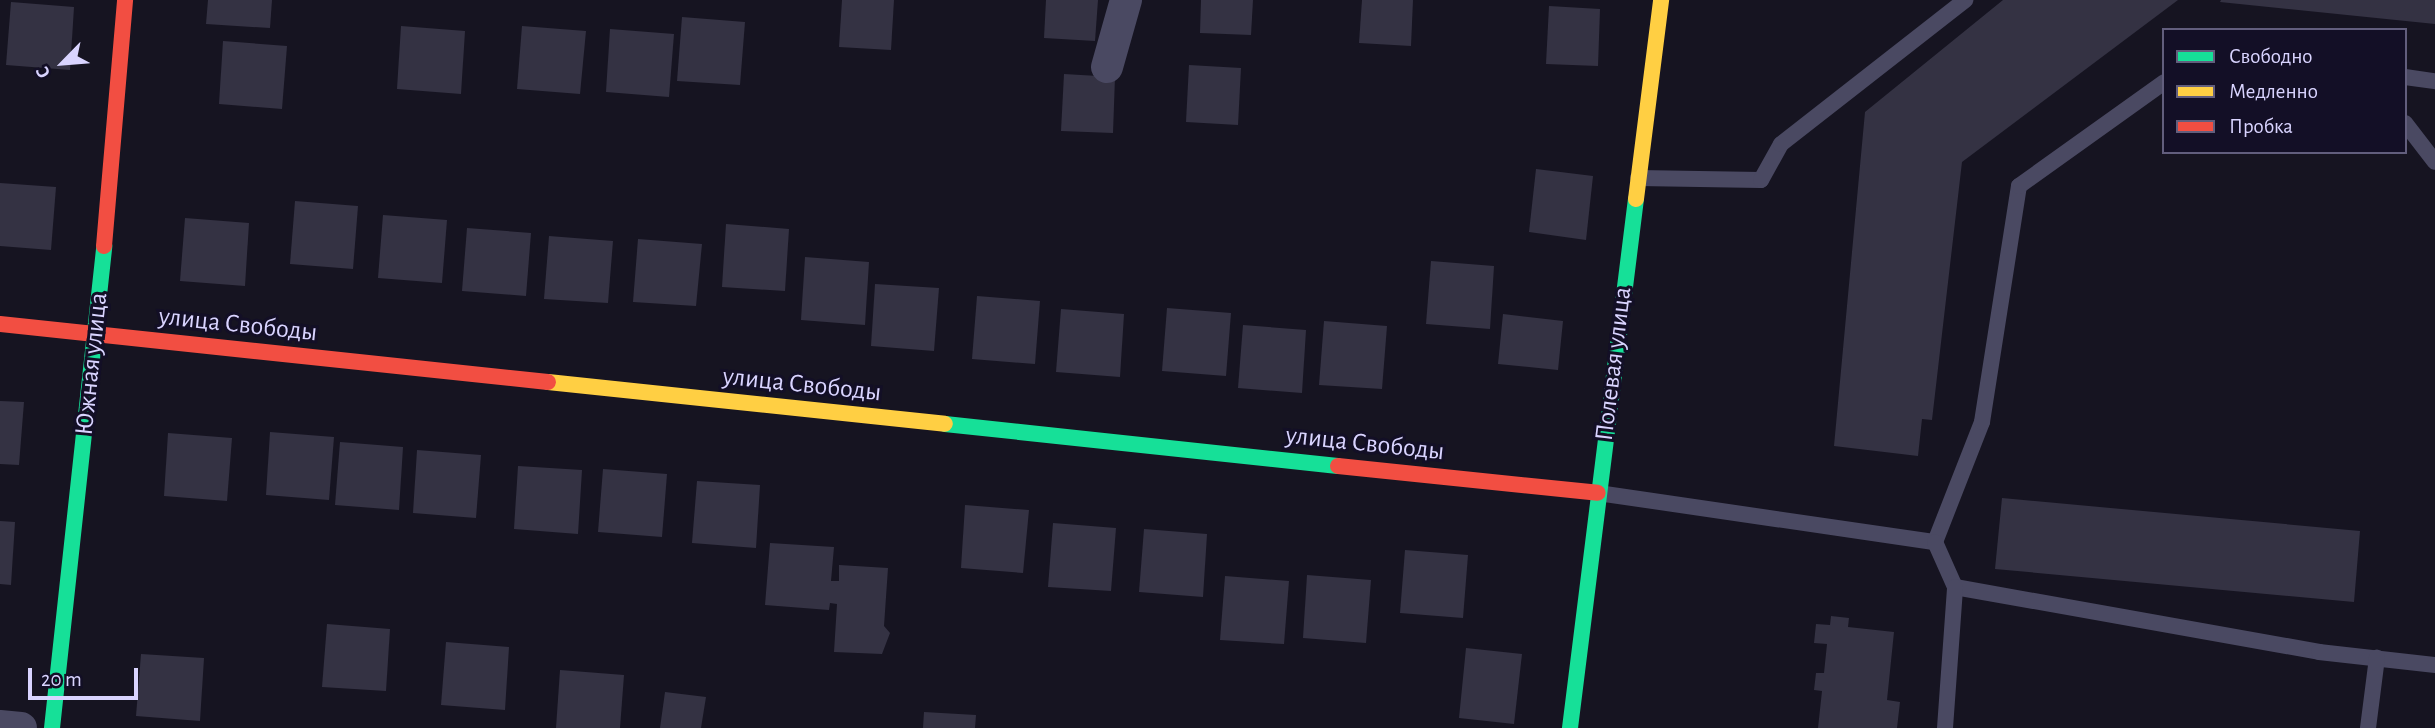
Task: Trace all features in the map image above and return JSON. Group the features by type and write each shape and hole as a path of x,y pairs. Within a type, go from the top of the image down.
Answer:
{"street":[{"name":"Южная улица","path":"52,728 96,335 124,0"},
{"path":"1107,67 1126,0"},
{"name":"Полевая улица","path":"1570,728 1661,0"},
{"name":"улица Свободы","path":"0,324 1598,493"},
{"path":"0,726 21,728"}],"lane":[{"path":"1638,178 1761,180 1781,144 1965,0"},
{"path":"2407,78 2435,81"},
{"path":"1945,728 1955,587 1936,542 1982,422 2019,186 2162,83"},
{"path":"2407,125 2435,162"},
{"path":"1598,493 1936,542"},
{"path":"1955,587 2306,650 2435,664"},
{"path":"2368,728 2377,658"}],"building":[{"path":"208,0 272,0 270,28 206,24"},
{"path":"842,0 894,0 891,50 839,47"},
{"path":"1046,0 1098,0 1095,41 1044,38"},
{"path":"1201,0 1253,0 1251,35 1200,33"},
{"path":"1362,0 1413,0 1411,46 1359,43"},
{"path":"2003,0 2178,0 1962,162 1932,420 1922,419 1918,456 1834,446 1865,112"},
{"path":"2435,0 2435,24 2220,2"},
{"path":"11,2 74,7 70,70 6,65"},
{"path":"1549,6 1600,9 1598,66 1546,64"},
{"path":"682,17 745,22 740,85 677,81"},
{"path":"401,26 465,31 461,94 397,89"},
{"path":"522,26 586,31 580,94 517,89"},
{"path":"610,29 674,34 669,97 606,92"},
{"path":"223,41 287,46 282,109 219,104"},
{"path":"1189,65 1241,68 1238,125 1186,122"},
{"path":"1064,74 1115,77 1113,133 1061,131"},
{"path":"1536,169 1593,176 1586,240 1529,232"},
{"path":"0,183 56,187 51,250 0,246"},
{"path":"295,201 358,206 353,269 290,264"},
{"path":"383,215 447,220 442,283 378,278"},
{"path":"185,218 249,223 245,286 180,281"},
{"path":"726,224 789,229 785,291 722,287"},
{"path":"467,228 531,233 526,296 462,291"},
{"path":"549,236 613,241 608,303 544,299"},
{"path":"638,239 702,244 696,306 633,302"},
{"path":"805,257 869,262 865,325 801,320"},
{"path":"1431,261 1494,266 1490,329 1426,324"},
{"path":"875,284 939,288 934,351 871,346"},
{"path":"977,296 1040,301 1035,364 972,359"},
{"path":"1167,308 1231,313 1226,376 1162,371"},
{"path":"1061,309 1124,314 1120,377 1056,372"},
{"path":"1503,314 1563,321 1558,370 1498,364"},
{"path":"1324,321 1387,326 1382,389 1319,385"},
{"path":"1243,325 1306,330 1302,393 1238,388"},
{"path":"0,401 24,402 19,465 0,464"},
{"path":"270,432 334,437 329,500 266,495"},
{"path":"168,433 232,438 227,501 164,496"},
{"path":"340,442 403,447 399,510 335,505"},
{"path":"417,450 481,455 476,518 413,513"},
{"path":"518,466 582,470 578,534 514,529"},
{"path":"603,469 667,474 662,537 598,532"},
{"path":"697,481 760,485 756,548 692,543"},
{"path":"2002,498 2360,531 2354,602 1995,569"},
{"path":"965,505 1029,510 1023,573 961,568"},
{"path":"0,521 15,522 11,585 0,584"},
{"path":"1053,523 1116,528 1111,591 1048,587"},
{"path":"1144,529 1207,534 1203,597 1139,592"},
{"path":"770,543 834,547 831,581 839,581 839,565 888,568 884,626 890,633 882,654 834,652 837,604 830,603 829,610 765,605"},
{"path":"1405,550 1468,555 1463,618 1400,613"},
{"path":"1307,575 1371,580 1366,643 1303,638"},
{"path":"1225,576 1289,581 1284,644 1220,640"},
{"path":"1831,616 1849,618 1848,627 1894,632 1887,700 1900,702 1897,728 1818,728 1822,691 1814,690 1816,673 1824,673 1827,644 1814,643 1816,624 1830,625"},
{"path":"327,624 390,629 386,691 322,687"},
{"path":"446,642 509,647 505,710 441,705"},
{"path":"1466,648 1522,654 1514,724 1459,718"},
{"path":"141,654 204,658 200,721 136,716"},
{"path":"560,670 624,675 620,728 556,728"},
{"path":"665,692 706,697 701,728 660,728"},
{"path":"924,712 976,715 975,728 923,728"}],"traffic: fast":[{"path":"1570,728 1636,199"},
{"path":"52,728 104,246"},
{"path":"945,424 1338,466"}],"traffic: slow":[{"path":"1636,199 1661,0"},
{"path":"548,382 945,424"}],"traffic: jam":[{"path":"104,246 125,0"},
{"path":"0,324 548,382"},
{"path":"1338,466 1598,493"}]}
